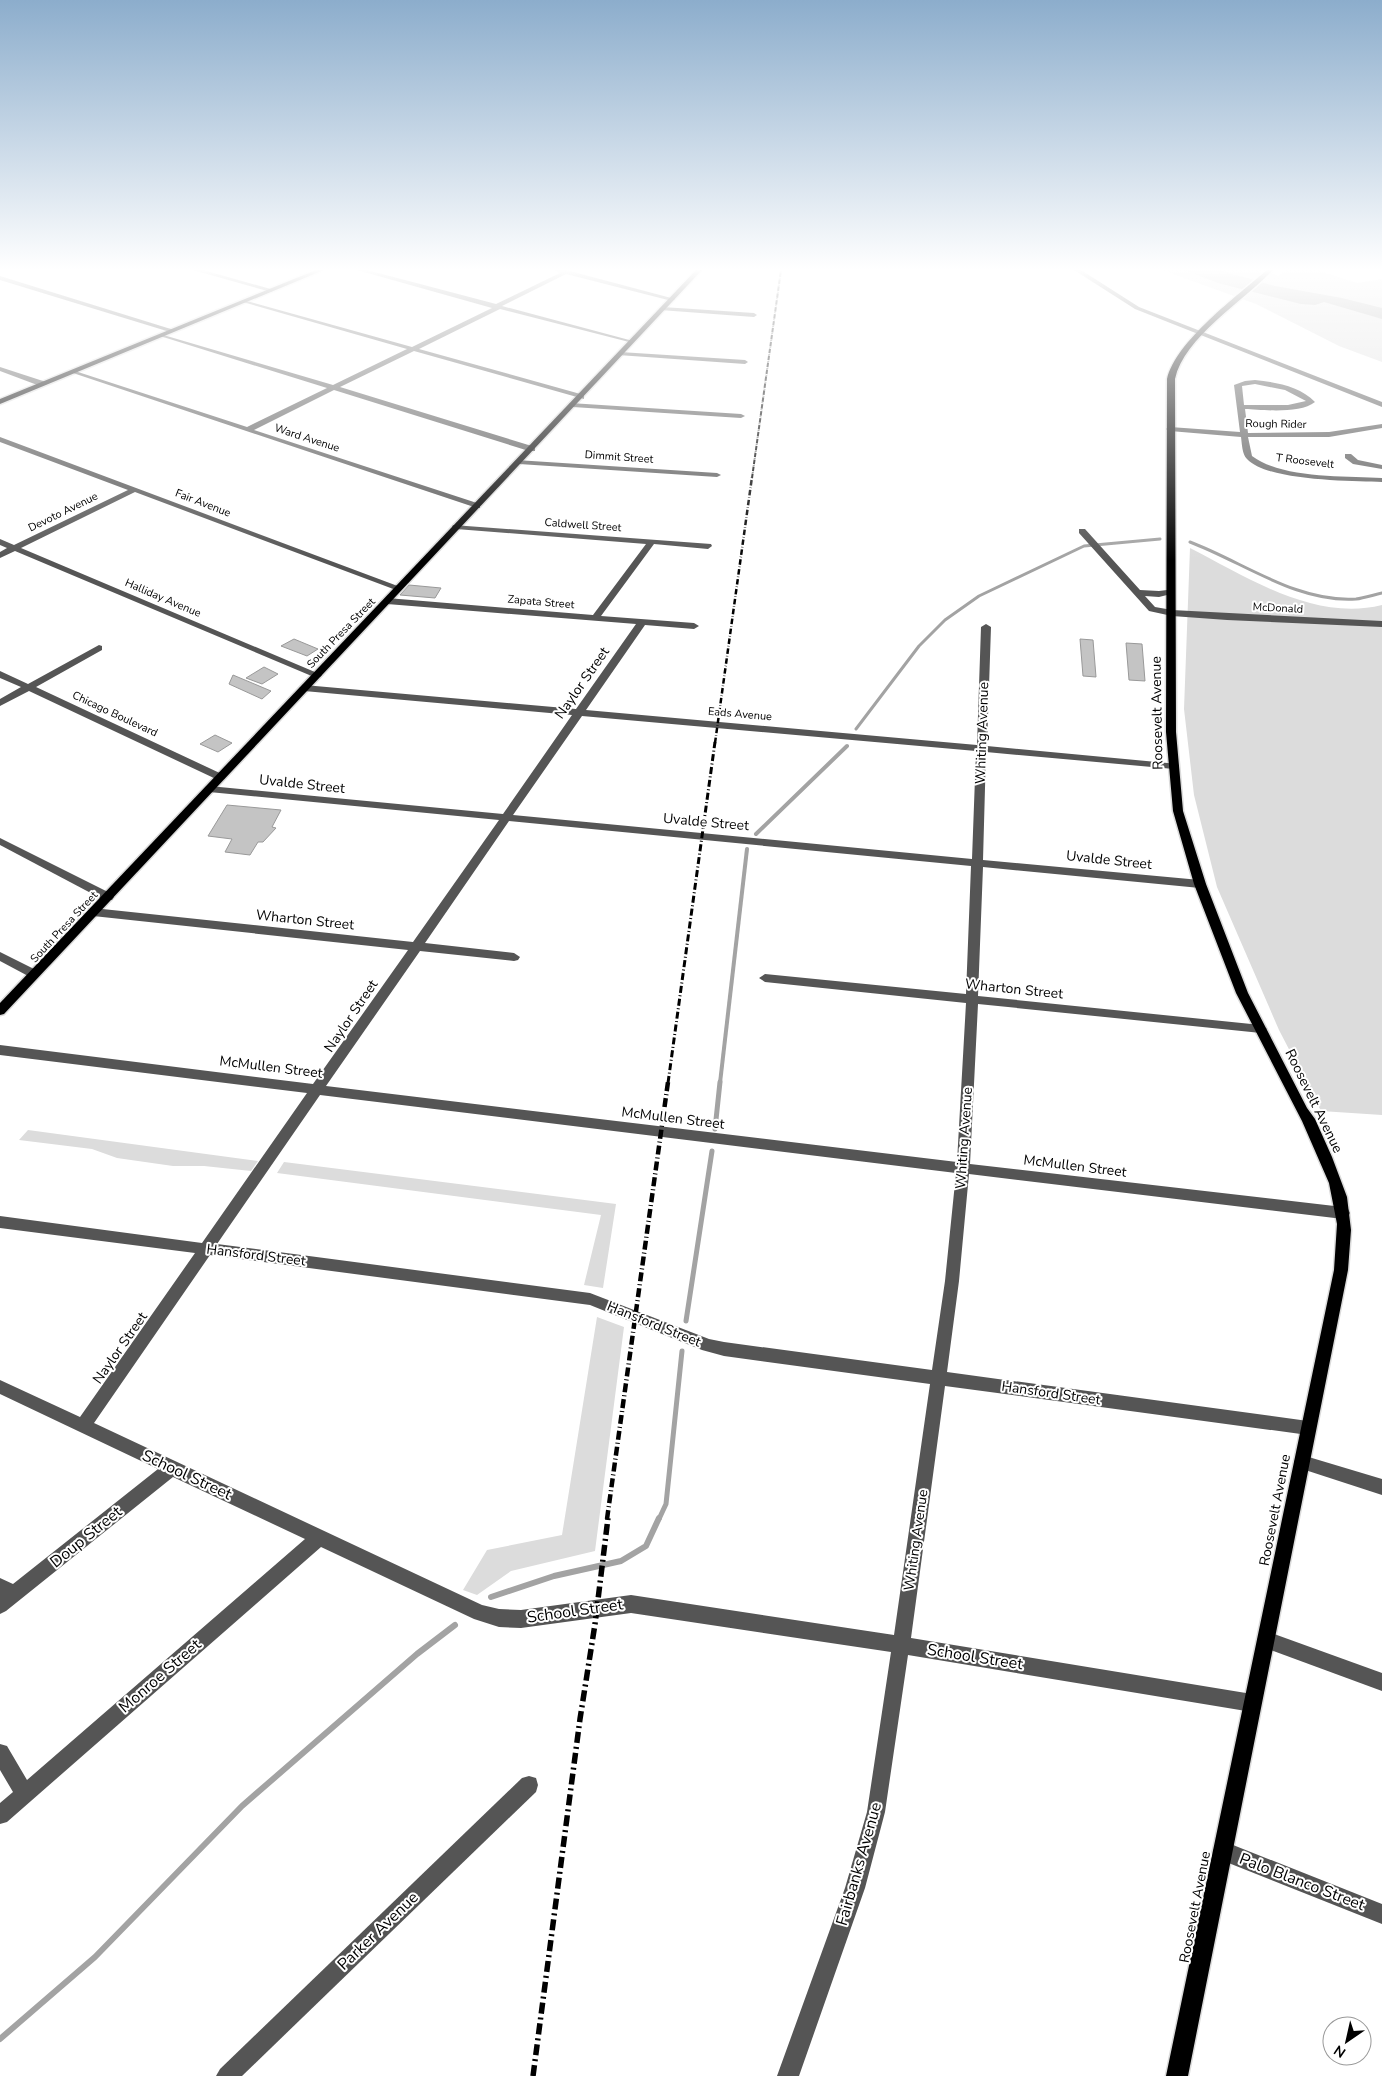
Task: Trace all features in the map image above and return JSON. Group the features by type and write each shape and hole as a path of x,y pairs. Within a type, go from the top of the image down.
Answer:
{"main road":[{"path":"0,402 85,367"},
{"name":"South Presa Street","path":"0,1011 608,367"},
{"name":"Roosevelt Avenue","path":"1174,367 1171,378 1170,429 1171,732 1175,788 1185,839 1200,884 1242,993 1302,1111 1308,1119 1332,1177 1343,1213 1344,1225 1341,1270 1176,2076"}],"street":[{"path":"265,367 532,448"},
{"path":"247,430 377,367"},
{"path":"476,367 581,397"},
{"path":"1286,367 1382,406"},
{"path":"0,369 43,384"},
{"name":"Ward Avenue","path":"73,372 477,506"},
{"name":"T Roosevelt","path":"1241,406 1293,406 1311,402 1308,398 1276,385 1262,382 1246,382 1238,385 1245,435 1249,457 1256,463 1292,474 1382,480"},
{"path":"573,405 742,416"},
{"name":"Rough Rider","path":"1170,429 1269,437 1322,435 1382,426"},
{"name":"Fair Avenue","path":"0,439 399,588"},
{"path":"1348,456 1356,462 1382,467 1380,472 1382,476"},
{"name":"Dimmit Street","path":"520,462 717,475"},
{"name":"Devoto Avenue","path":"0,555 136,490"},
{"name":"Caldwell Street","path":"456,527 708,546"},
{"name":"McDonald","path":"1082,531 1152,609 1172,613 1382,624"},
{"name":"Halliday Avenue","path":"0,542 317,674"},
{"path":"595,618 652,542"},
{"path":"1138,593 1159,594 1172,591"},
{"name":"Zapata Street","path":"387,601 694,626"},
{"name":"Naylor Street","path":"83,1426 319,1090 642,622"},
{"name":"Whiting Avenue","path":"901,1645 952,1281 963,1170 972,1000 986,627"},
{"path":"0,703 98,648"},
{"name":"Chicago Boulevard","path":"0,674 220,776"},
{"name":"Eads Avenue","path":"304,688 1174,766"},
{"name":"Uvalde Street","path":"209,789 1200,884"},
{"path":"0,841 108,897"},
{"name":"Wharton Street","path":"93,912 514,957"},
{"path":"0,956 34,974"},
{"name":"Wharton Street","path":"764,978 1261,1030"},
{"name":"McMullen Street","path":"0,1050 963,1170 1343,1213"},
{"name":"Hansford Street","path":"0,1222 590,1299 707,1345 724,1349 1308,1428"},
{"name":"School Street","path":"0,1387 480,1613 498,1618 521,1619 631,1604 901,1645 1252,1703"},
{"path":"1302,1462 1382,1487"},
{"name":"Doup Street","path":"0,1605 7,1590 172,1468"},
{"name":"Monroe Street","path":"0,1815 319,1538"},
{"path":"1266,1640 1382,1682"},
{"name":"Fairbanks Avenue","path":"788,2076 855,1888 876,1812 901,1645"},
{"path":"0,1753 24,1794"},
{"name":"Parker Avenue","path":"227,2076 529,1785"},
{"name":"Palo Blanco Street","path":"1223,1851 1382,1914"}],"shaded area":[{"path":"1190,548 1258,583 1306,602 1331,607 1357,609 1382,605 1382,1115 1321,1111 1279,1030 1217,887 1194,795 1184,709"},
{"path":"28,1130 258,1161 251,1171 204,1166 173,1166 117,1158 92,1149 19,1140"},
{"path":"284,1162 616,1204 603,1288 584,1285 601,1215 277,1173"},
{"path":"597,1317 624,1327 595,1551 511,1571 477,1595 463,1590 487,1550 562,1535"}],"building":[{"path":"409,585 441,588 435,598 400,595"},
{"path":"294,639 318,649 307,656 281,646"},
{"path":"1080,639 1093,640 1096,677 1083,676"},
{"path":"1126,643 1142,644 1145,681 1129,680"},
{"path":"264,667 278,674 262,684 246,678"},
{"path":"233,675 271,691 262,699 229,684"},
{"path":"215,735 232,743 218,752 200,744"},
{"path":"227,805 281,810 272,827 276,828 263,842 258,842 250,855 225,852 232,839 208,836"}],"waterway":[{"path":"856,729 919,646 945,620 979,596 1084,546 1160,539"},
{"path":"1190,542 1271,580 1313,595 1334,599 1356,599 1382,593"},
{"path":"756,834 847,746"},
{"path":"720,1083 747,849"},
{"path":"715,1129 720,1082"},
{"path":"686,1321 712,1151"},
{"path":"659,1519 666,1504 682,1351"},
{"path":"491,1597 554,1576 621,1561 646,1546 659,1518"},
{"path":"0,2039 95,1957 242,1806 417,1654 455,1625"}],"railway":[{"path":"752,478 767,367"},
{"path":"715,743 752,477"},
{"path":"668,1083 715,742"},
{"path":"607,1519 668,1082"},
{"path":"533,2076 608,1518"}]}
